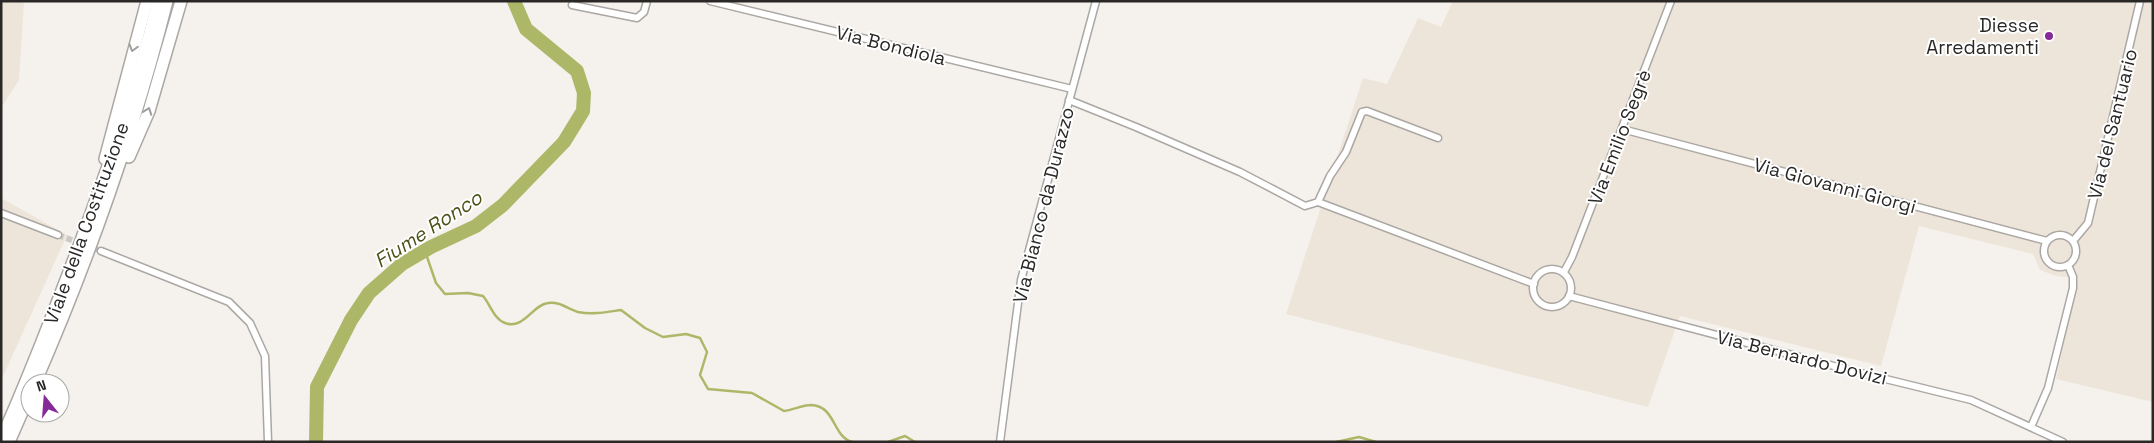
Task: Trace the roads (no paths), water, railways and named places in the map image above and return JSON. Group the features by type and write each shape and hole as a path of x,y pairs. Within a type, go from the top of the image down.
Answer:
{"highway":[{"path":"85,230 86,212 100,176 146,1"},
{"name":"Viale della Costituzione","path":"1,439 48,327 115,150 143,64 158,1"},
{"name":"Viale della Costituzione","path":"39,373 107,204 152,64 167,1"},
{"path":"107,204 118,187 148,111 181,1"},
{"path":"9,442 20,417"}],"street":[{"path":"572,4 636,18 644,12 647,1"},
{"name":"Via Bondiola","path":"710,1 1072,89"},
{"name":"Via Bianco da Durazzo","path":"1000,442 1021,280 1096,1"},
{"name":"Via Emilio Segrè","path":"1564,272 1572,257 1671,1"},
{"name":"Via del Santuario","path":"2073,241 2088,223 2140,1"},
{"path":"1069,100 1136,126 1240,172 1301,204 1310,206 1318,202 1330,176 1346,152 1362,112 1368,111 1438,138"},
{"name":"Via Giovanni Giorgi","path":"1622,129 2047,241"},
{"path":"1318,202 1534,284"},
{"path":"1,212 58,235"},
{"path":"2060,235 2073,241 2076,254 2068,265 2057,266 2048,261 2044,251 2047,241 2060,235"},
{"path":"101,251 229,302 250,323 265,356 268,442"},
{"path":"2031,427 2048,388 2073,288 2073,277 2068,265"},
{"path":"1556,269 1564,272 1571,285 1570,296 1561,305 1545,305 1535,295 1534,284 1537,276 1544,271 1556,269"},
{"name":"Via Bernardo Dovizi","path":"1570,296 1972,400 2062,442"}],"waterway":[{"name":"Fiume Ronco","path":"316,442 317,387 351,320 369,293 402,264 431,247 476,226 503,205 564,142 583,111 584,93 577,71 526,29 514,1"},
{"path":"425,251 436,283 445,294 468,293 483,296 495,315 505,323 517,323 537,308 548,303 560,304 574,311 584,313 621,310 645,328 663,337 686,334 700,338 707,352 700,375 708,389 752,393 784,411 808,405 819,407 830,416 841,434 852,442"},
{"path":"888,442 905,436 915,442"},
{"path":"1336,442 1359,437 1376,442"}],"tunnel":[{"path":"58,235 101,251"}],"place":[{"name":"Diesse Arredamenti","path":"2049,36"}]}
